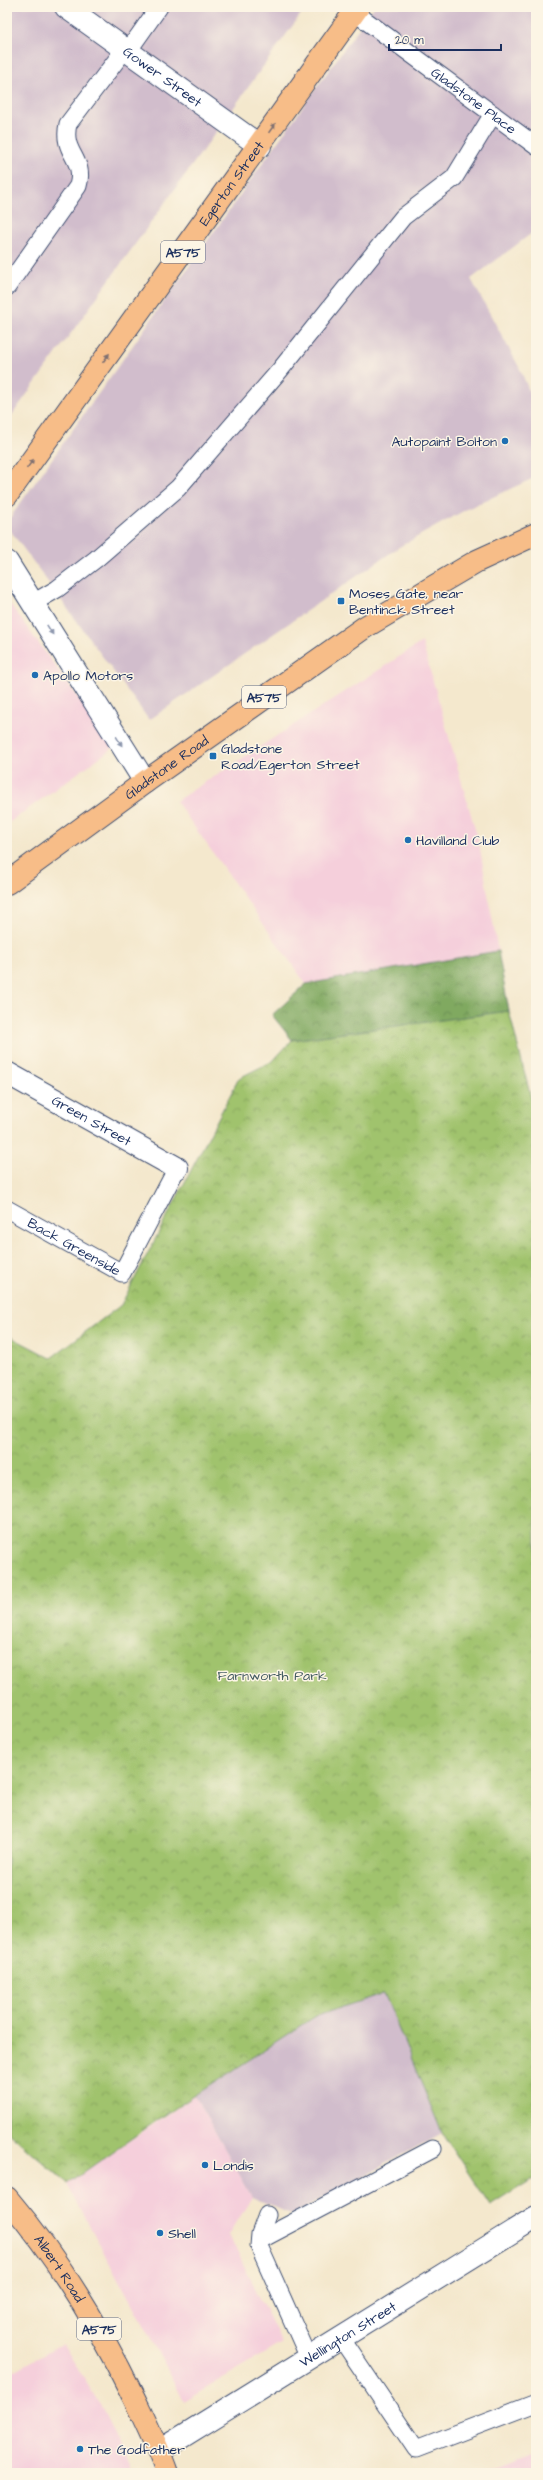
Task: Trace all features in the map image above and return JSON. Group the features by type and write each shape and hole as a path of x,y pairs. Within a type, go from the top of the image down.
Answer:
{"main road":[{"name":"Egerton Street","path":"7,495 260,146 356,10"},
{"name":"Gladstone Road","path":"7,884 145,782 365,627 477,561 536,534"},
{"name":"Albert Road","path":"7,2198 42,2238 107,2342 159,2451 167,2473"}],"street":[{"name":"Gower Street","path":"66,7 260,146"},
{"path":"7,562 145,782"},
{"name":"Green Street","path":"7,1073 177,1168"},
{"name":"Wellington Street","path":"159,2451 536,2217"}],"lane":[{"path":"7,287 78,186 80,168 66,145 65,135 68,124 159,7"},
{"name":"Gladstone Place","path":"356,10 536,146"},
{"path":"33,603 57,589 96,559 178,488 280,370 403,217 454,178 493,114"},
{"name":"Back Greenside","path":"7,1209 122,1273 177,1168"},
{"path":"260,2240 433,2149"},
{"path":"267,2215 259,2246 309,2358"},
{"path":"341,2338 416,2449 536,2403"}],"shaded area":[{"path":"7,7 306,7 7,422"},
{"path":"374,7 536,7 536,230 471,279 519,367 536,407 536,477 467,509 399,547 149,720 7,526 7,522"},
{"name":"Apollo Motors","path":"7,600 114,747 7,824"},
{"path":"422,642 479,843 498,951 306,984 176,801"},
{"path":"385,1993 442,2133 293,2215 252,2197 195,2096 316,2016"},
{"path":"195,2096 252,2197 229,2235 282,2343 184,2401 67,2184"},
{"path":"63,2344 106,2415 134,2473 7,2473 7,2375"},
{"path":"536,2455 536,2473 483,2473"}],"green space":[{"path":"498,951 509,1011 292,1040 272,1015 306,984"},
{"name":"Farnworth Park","path":"509,1011 536,1118 536,2177 490,2206 442,2133 384,1993 316,2016 159,2119 67,2184 7,2131 7,1335 51,1358 121,1305 239,1078 273,1061 292,1040"}],"place":[{"name":"Autopaint Bolton","path":"505,441"},
{"name":"Moses Gate, near Bentinck Street","path":"341,601"},
{"name":"Apollo Motors","path":"35,675"},
{"name":"Gladstone Road/Egerton Street","path":"213,756"},
{"name":"Havilland Club","path":"408,840"},
{"name":"Londis","path":"205,2165"},
{"name":"Shell","path":"160,2233"},
{"name":"The Godfather","path":"80,2449"}]}
